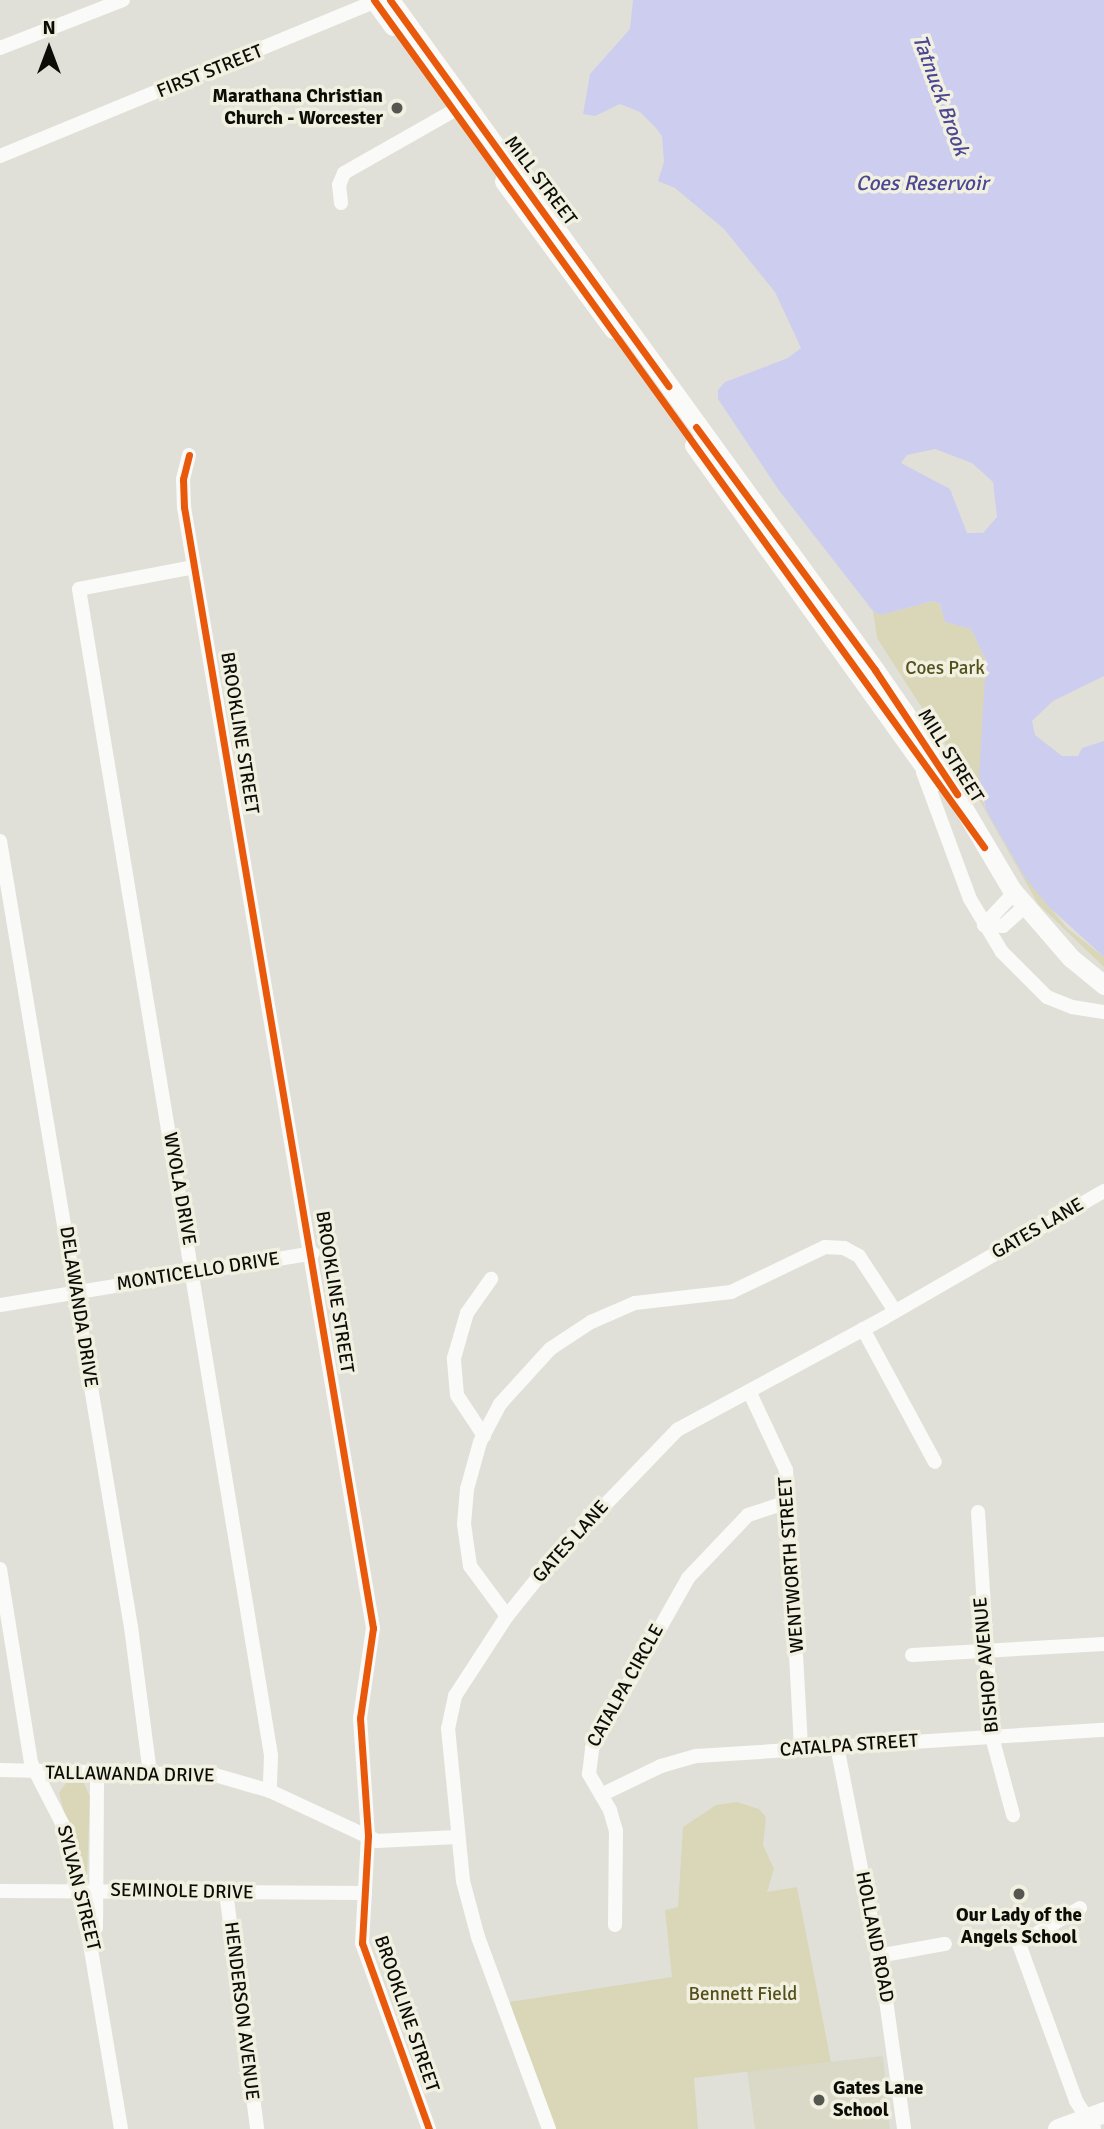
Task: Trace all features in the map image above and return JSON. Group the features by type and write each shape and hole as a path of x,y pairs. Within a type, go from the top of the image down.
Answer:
{"highway":[{"path":"1058,2129 1095,2119"}],"main road":[{"name":"MILL STREET","path":"380,1 922,738 984,847"},
{"name":"MILL STREET","path":"658,381 917,756 1020,900 1071,958 1104,985"}],"street":[{"path":"0,48 123,0"},
{"name":"FIRST STREET","path":"0,156 380,1"},
{"path":"341,203 339,185 344,173 460,107"},
{"name":"BROOKLINE STREET","path":"189,455 184,501 194,567 313,1253 373,1628 360,1718 368,1836 362,1943 429,2129"},
{"name":"WYOLA DRIVE","path":"194,567 79,589 194,1273 271,1755 270,1791"},
{"path":"917,756 965,886 984,925 1021,975 1038,990 1072,1007 1104,1012"},
{"name":"DELAWANDA DRIVE","path":"0,841 76,1292 150,1774"},
{"path":"984,925 1020,900"},
{"name":"GATES LANE","path":"548,2129 478,1937 456,1837 449,1711 507,1616 552,1560 677,1430 863,1329 1104,1191"},
{"path":"507,1616 474,1573 466,1545 467,1489 484,1436 516,1383 550,1349 591,1322 635,1303 731,1292 810,1252 832,1247 849,1250 869,1266 895,1311"},
{"name":"MONTICELLO DRIVE","path":"0,1305 313,1253"},
{"path":"484,1436 457,1395 454,1358 462,1322 491,1279"},
{"path":"863,1329 935,1462"},
{"name":"WENTWORTH STREET","path":"749,1391 785,1464 801,1748"},
{"name":"CATALPA CIRCLE","path":"615,1925 616,1831 589,1774 588,1756 678,1591 748,1515 789,1502"},
{"name":"BISHOP AVENUE","path":"978,1512 992,1737 1013,1815"},
{"name":"SYLVAN STREET","path":"0,1569 36,1773 63,1825 88,1891"},
{"path":"912,1655 1104,1644"},
{"name":"CATALPA STREET","path":"601,1795 683,1759 801,1748 1104,1730"},
{"name":"HOLLAND ROAD","path":"837,1746 878,1956 904,2129"},
{"name":"TALLAWANDA DRIVE","path":"0,1770 36,1773 215,1775 270,1791 377,1841 456,1837"},
{"name":"SYLVAN STREET","path":"97,1774 88,1891 121,2129"},
{"name":"SEMINOLE DRIVE","path":"0,1891 365,1894"},
{"name":"HENDERSON AVENUE","path":"226,1892 257,2129"},
{"path":"1080,1908 1019,1944 1076,2101 1095,2119"},
{"path":"878,1956 945,1944"}],"shaded area":[{"name":"Gates Lane School","path":"883,2056 890,2129 755,2129 747,2071"}],"green space":[{"name":"Coes Park","path":"933,601 940,604 945,622 971,629 986,660 980,793 986,810 1024,876 1067,928 1104,957 1104,967 1038,904 967,778 877,638 873,611 881,615"},
{"path":"66,1783 84,1783 90,1797 87,1876 80,1872 59,1793"},
{"name":"Bennett Field","path":"737,1802 759,1809 766,1817 763,1845 774,1869 767,1892 797,1887 831,2062 694,2078 698,2129 554,2129 509,2002 672,1977 665,1910 678,1907 683,1827 716,1805"}],"water":[{"name":"Coes Reservoir","path":"633,0 1104,0 1104,676 1053,701 1032,721 1035,735 1062,756 1078,756 1082,748 1104,741 1104,957 1048,906 1024,876 986,810 979,776 986,660 971,629 945,622 940,604 933,601 881,615 873,611 778,489 718,399 718,390 725,382 788,358 801,348 775,292 724,229 675,188 658,181 664,162 662,136 655,127 640,112 620,104 595,116 583,114 590,74 630,29","holes":["935,449 972,463 993,482 997,517 983,533 967,533 950,489 901,463 907,455"]}],"cycle path":[{"path":"374,0 984,847"},
{"path":"390,0 668,386"},
{"path":"696,427 875,670 957,794"},
{"path":"189,455 183,479 184,507 373,1628 360,1718 368,1836 362,1943 429,2129"}],"place":[{"name":"Marathana Christian Church - Worcester","path":"397,108"},
{"name":"Our Lady of the Angels School","path":"1019,1894"},
{"name":"Gates Lane School","path":"819,2100"}],"water label":[{"name":"Tatnuck Brook","path":"941,95"}]}
